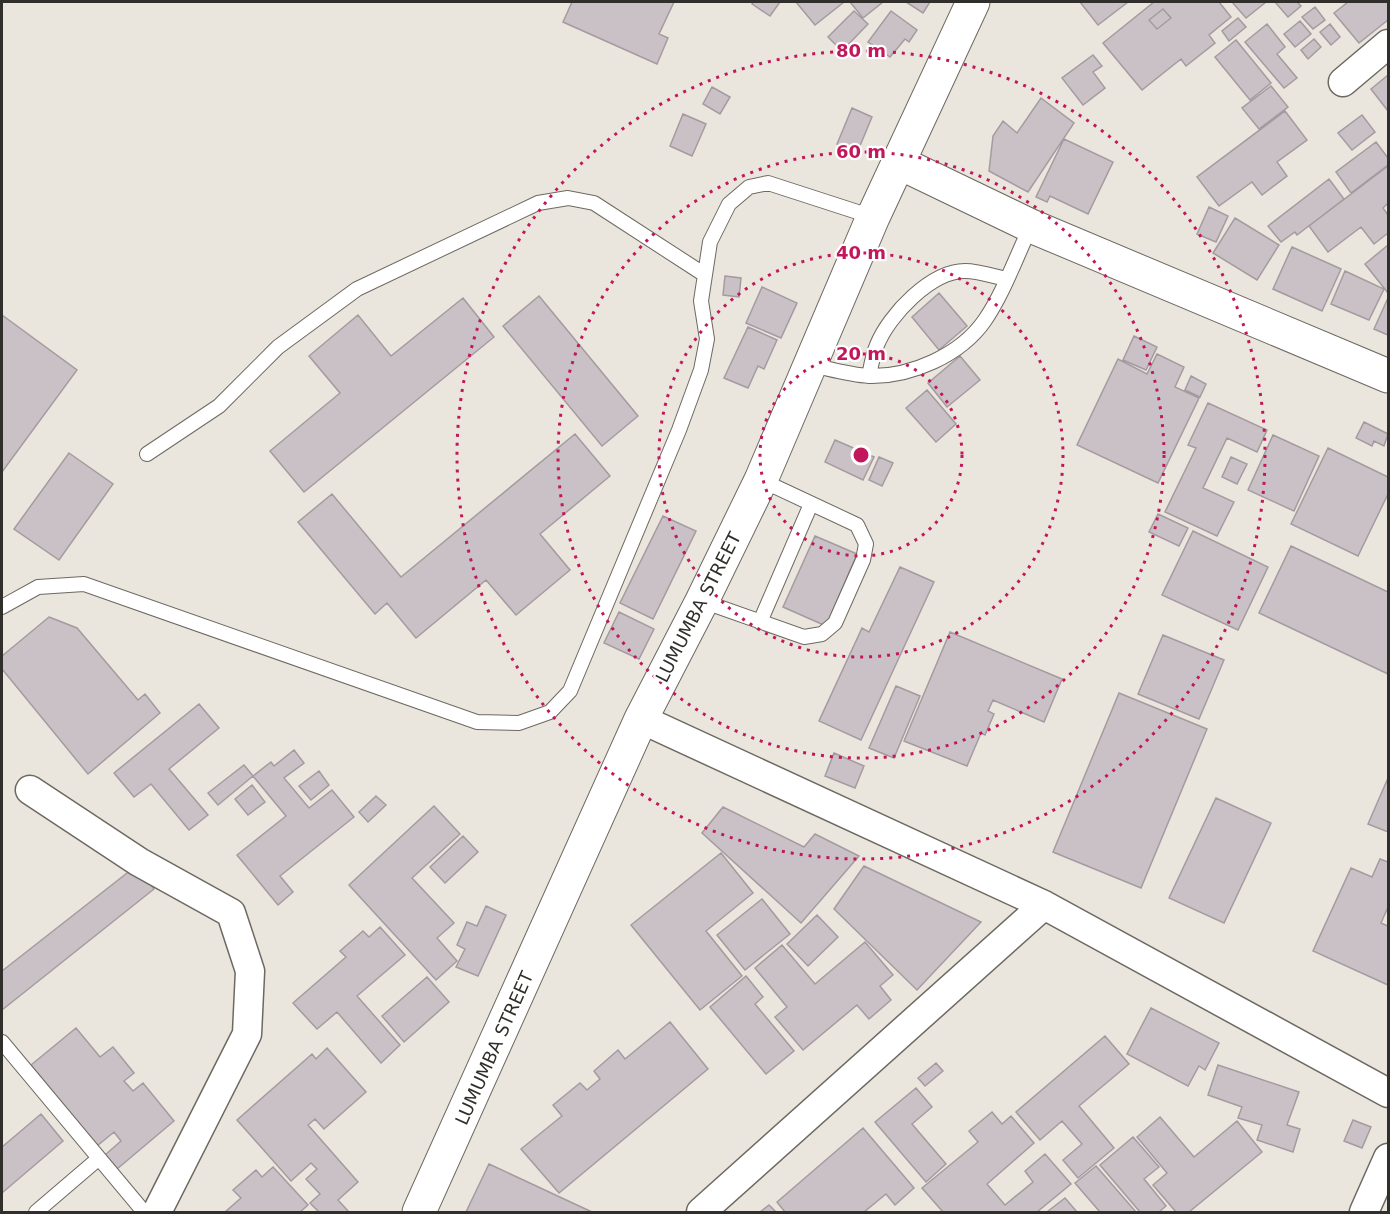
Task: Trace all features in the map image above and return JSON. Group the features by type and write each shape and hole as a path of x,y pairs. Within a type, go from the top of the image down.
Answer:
{"main road":[{"name":"LUMUMBA STREET","path":"420,1212 640,719 702,601 761,480 873,217 973,2"},
{"path":"898,162 1031,226 1389,376"}],"street":[{"path":"1343,82 1389,44"},
{"path":"640,719 1044,905 1389,1093"},
{"path":"30,790 139,862 231,913 250,971 247,1034 157,1212"},
{"path":"701,1212 1044,905"},
{"path":"1364,1212 1389,1158"}],"lane":[{"path":"2,607 38,587 84,584 477,722 519,723 550,711 570,691 679,430 701,370 707,339 701,301 710,242 729,204 749,187 768,183 873,217"},
{"path":"147,454 219,406 278,347 357,289 538,203 568,198 594,203 705,275"},
{"path":"810,365 869,376 904,373 934,361 959,346 984,322 1031,226"},
{"path":"869,376 876,345 895,313 932,282 964,271 1006,279"},
{"path":"702,601 804,637 822,634 835,623 863,560 866,544 857,525 761,480"},
{"path":"760,622 811,504"},
{"path":"2,1042 144,1212"},
{"path":"36,1212 98,1159"}],"building":[{"path":"572,2 674,2 659,34 668,38 657,64 563,22"},
{"path":"754,2 780,2 770,16 752,4"},
{"path":"796,2 844,2 815,25"},
{"path":"850,2 883,2 863,18"},
{"path":"906,2 930,2 923,13"},
{"path":"1080,2 1128,2 1098,25"},
{"path":"1154,2 1219,2 1231,17 1209,35 1215,43 1186,66 1181,59 1142,90 1103,43","holes":["1163,9 1171,18 1157,29 1149,20"]},
{"path":"1232,2 1266,2 1246,18"},
{"path":"1275,2 1297,2 1301,6 1288,17"},
{"path":"1348,2 1388,2 1388,20 1359,43 1334,13"},
{"path":"1315,7 1325,20 1313,29 1302,17"},
{"path":"1163,9 1171,18 1157,29 1149,20"},
{"path":"854,11 868,24 842,51 828,37"},
{"path":"891,11 917,30 909,42 905,39 890,57 868,42"},
{"path":"1238,18 1246,27 1229,41 1222,31"},
{"path":"1300,21 1311,34 1295,47 1284,34"},
{"path":"1267,24 1285,47 1277,54 1297,78 1284,88 1245,42"},
{"path":"1330,24 1340,37 1331,45 1320,32"},
{"path":"1314,39 1321,47 1308,59 1301,50"},
{"path":"1236,40 1271,83 1250,100 1215,57"},
{"path":"1093,55 1102,66 1093,72 1105,88 1083,105 1062,78"},
{"path":"1388,75 1388,111 1371,89"},
{"path":"1271,86 1288,107 1259,129 1242,108"},
{"path":"712,87 730,97 720,114 703,104"},
{"path":"1041,98 1074,123 1028,192 989,171 993,136 1003,121 1017,133"},
{"path":"852,108 872,117 857,153 837,144"},
{"path":"1285,111 1307,140 1277,162 1287,176 1262,195 1252,182 1219,206 1197,177"},
{"path":"683,114 706,124 692,156 670,146"},
{"path":"1362,115 1375,132 1352,150 1338,133"},
{"path":"1064,139 1113,162 1088,214 1050,196 1047,202 1036,197"},
{"path":"1376,142 1388,158 1388,165 1351,193 1336,172"},
{"path":"1388,166 1388,203 1383,208 1388,215 1388,233 1374,244 1361,227 1328,252 1309,226"},
{"path":"1329,179 1344,199 1297,235 1295,232 1281,242 1268,226"},
{"path":"1209,207 1228,216 1216,242 1197,234"},
{"path":"1235,218 1279,245 1257,280 1213,253"},
{"path":"1388,245 1388,293 1365,264"},
{"path":"1292,247 1341,269 1322,311 1273,289"},
{"path":"1345,271 1384,289 1369,320 1331,304"},
{"path":"725,276 741,278 739,297 723,295"},
{"path":"762,287 797,303 781,338 746,323"},
{"path":"939,293 967,326 939,350 912,317"},
{"path":"539,296 638,416 602,446 503,326"},
{"path":"463,298 494,337 304,492 270,451 340,393 309,356 358,315 391,356"},
{"path":"1388,298 1388,335 1374,329"},
{"path":"2,315 77,370 2,472"},
{"path":"748,327 777,340 764,369 758,366 748,388 724,378"},
{"path":"1134,336 1157,347 1146,370 1123,360"},
{"path":"1157,354 1184,367 1175,387 1199,398 1158,483 1077,445 1118,359 1147,374"},
{"path":"960,356 980,380 947,407 928,383"},
{"path":"1191,376 1206,384 1200,397 1185,390"},
{"path":"927,390 956,424 936,442 906,408"},
{"path":"1208,403 1267,430 1257,452 1227,438 1203,488 1234,502 1217,536 1165,512 1196,448 1188,445"},
{"path":"1364,422 1388,434 1384,446 1374,441 1372,446 1356,438"},
{"path":"575,434 610,476 540,534 570,570 516,615 486,580 416,638 387,603 375,614 298,522 332,494 401,577"},
{"path":"1273,435 1319,456 1294,511 1248,490"},
{"path":"835,440 874,457 863,480 825,462"},
{"path":"1328,448 1388,477 1388,494 1358,556 1291,524"},
{"path":"69,453 113,484 59,560 14,529"},
{"path":"879,457 893,463 882,486 869,480"},
{"path":"1231,457 1247,464 1237,484 1222,477"},
{"path":"1158,514 1188,528 1179,546 1149,532"},
{"path":"663,516 696,531 653,619 620,603"},
{"path":"1193,531 1268,567 1238,630 1162,595"},
{"path":"815,536 857,554 826,626 783,607"},
{"path":"1291,546 1388,592 1388,674 1259,613"},
{"path":"900,567 934,582 861,740 819,721 862,628 869,632"},
{"path":"619,612 654,629 639,659 604,643"},
{"path":"49,617 77,628 138,700 145,694 160,713 88,774 2,669 2,656"},
{"path":"950,632 1062,679 1044,722 993,700 988,711 994,714 985,735 981,733 967,766 904,741"},
{"path":"1163,635 1224,660 1199,719 1138,694"},
{"path":"896,686 920,696 894,758 869,748"},
{"path":"1119,693 1207,729 1141,888 1053,852"},
{"path":"199,704 219,728 169,769 208,815 189,830 151,784 134,797 114,773"},
{"path":"294,750 304,763 284,778 309,808 332,790 354,817 280,876 293,892 278,905 237,855 286,816 253,776 271,762 274,766"},
{"path":"834,753 864,766 855,788 825,776"},
{"path":"244,765 253,776 218,805 208,793"},
{"path":"319,771 329,785 311,800 299,786"},
{"path":"1388,778 1388,832 1368,824"},
{"path":"252,785 265,802 248,815 235,799"},
{"path":"376,796 386,805 368,822 359,812"},
{"path":"1216,798 1271,823 1224,923 1169,898"},
{"path":"434,806 460,834 412,878 454,923 437,938 457,961 436,980 349,885"},
{"path":"723,807 804,847 815,834 859,856 801,923 702,833"},
{"path":"463,836 478,852 445,883 430,867"},
{"path":"721,853 753,893 706,931 742,976 700,1010 631,925"},
{"path":"1380,859 1388,862 1388,907 1381,923 1388,926 1388,985 1313,951 1351,868 1372,877"},
{"path":"136,866 154,889 2,1010 2,971"},
{"path":"864,866 981,922 917,990 834,909"},
{"path":"762,899 790,934 745,970 717,935"},
{"path":"486,906 506,915 478,976 456,967 465,949 457,945 467,922 477,926"},
{"path":"817,915 838,937 808,966 787,944"},
{"path":"380,927 405,955 357,996 400,1045 381,1063 337,1012 317,1029 293,1003 346,957 340,951 363,931 369,937"},
{"path":"865,942 893,975 880,986 891,1000 869,1019 857,1005 803,1050 775,1017 787,1007 755,968 782,945 815,984"},
{"path":"746,976 763,997 755,1004 794,1051 766,1074 710,1007"},
{"path":"427,977 449,1002 404,1042 382,1016"},
{"path":"1151,1008 1219,1043 1205,1070 1199,1066 1188,1086 1127,1054"},
{"path":"670,1022 708,1069 559,1193 521,1149 562,1116 553,1105 580,1083 587,1090 600,1079 594,1071 618,1050 625,1059"},
{"path":"76,1028 100,1057 113,1047 134,1073 124,1081 133,1091 143,1083 174,1121 117,1169 105,1155 121,1141 114,1132 97,1146 31,1065"},
{"path":"1105,1036 1129,1064 1079,1106 1114,1148 1078,1178 1063,1160 1082,1144 1062,1121 1040,1140 1016,1112"},
{"path":"327,1048 366,1092 324,1129 315,1119 308,1125 358,1182 338,1200 349,1212 319,1212 310,1203 320,1194 306,1179 317,1169 311,1163 291,1181 237,1120 312,1054 316,1059"},
{"path":"936,1063 943,1071 925,1086 918,1078"},
{"path":"1218,1065 1299,1092 1287,1125 1300,1129 1293,1152 1257,1140 1262,1125 1238,1118 1242,1107 1208,1095"},
{"path":"916,1088 932,1107 912,1124 946,1164 926,1182 875,1122"},
{"path":"992,1112 1002,1124 1011,1116 1034,1143 987,1184 1005,1205 1033,1182 1025,1171 1045,1154 1071,1184 1037,1212 943,1212 922,1188 978,1142 969,1131"},
{"path":"41,1114 63,1141 2,1193 2,1147"},
{"path":"1160,1117 1194,1157 1237,1121 1262,1152 1189,1212 1176,1212 1153,1185 1167,1173 1137,1137"},
{"path":"1353,1120 1371,1127 1362,1148 1344,1141"},
{"path":"863,1128 914,1188 895,1205 886,1194 864,1212 785,1212 777,1202"},
{"path":"1133,1137 1159,1167 1144,1179 1166,1206 1159,1212 1140,1212 1100,1165"},
{"path":"489,1164 592,1212 466,1212"},
{"path":"1096,1166 1136,1212 1100,1212 1075,1183"},
{"path":"273,1167 308,1205 300,1212 225,1212 241,1198 233,1190 256,1170 262,1177"},
{"path":"1065,1198 1077,1212 1047,1212"},
{"path":"769,1205 776,1212 760,1212"}]}
